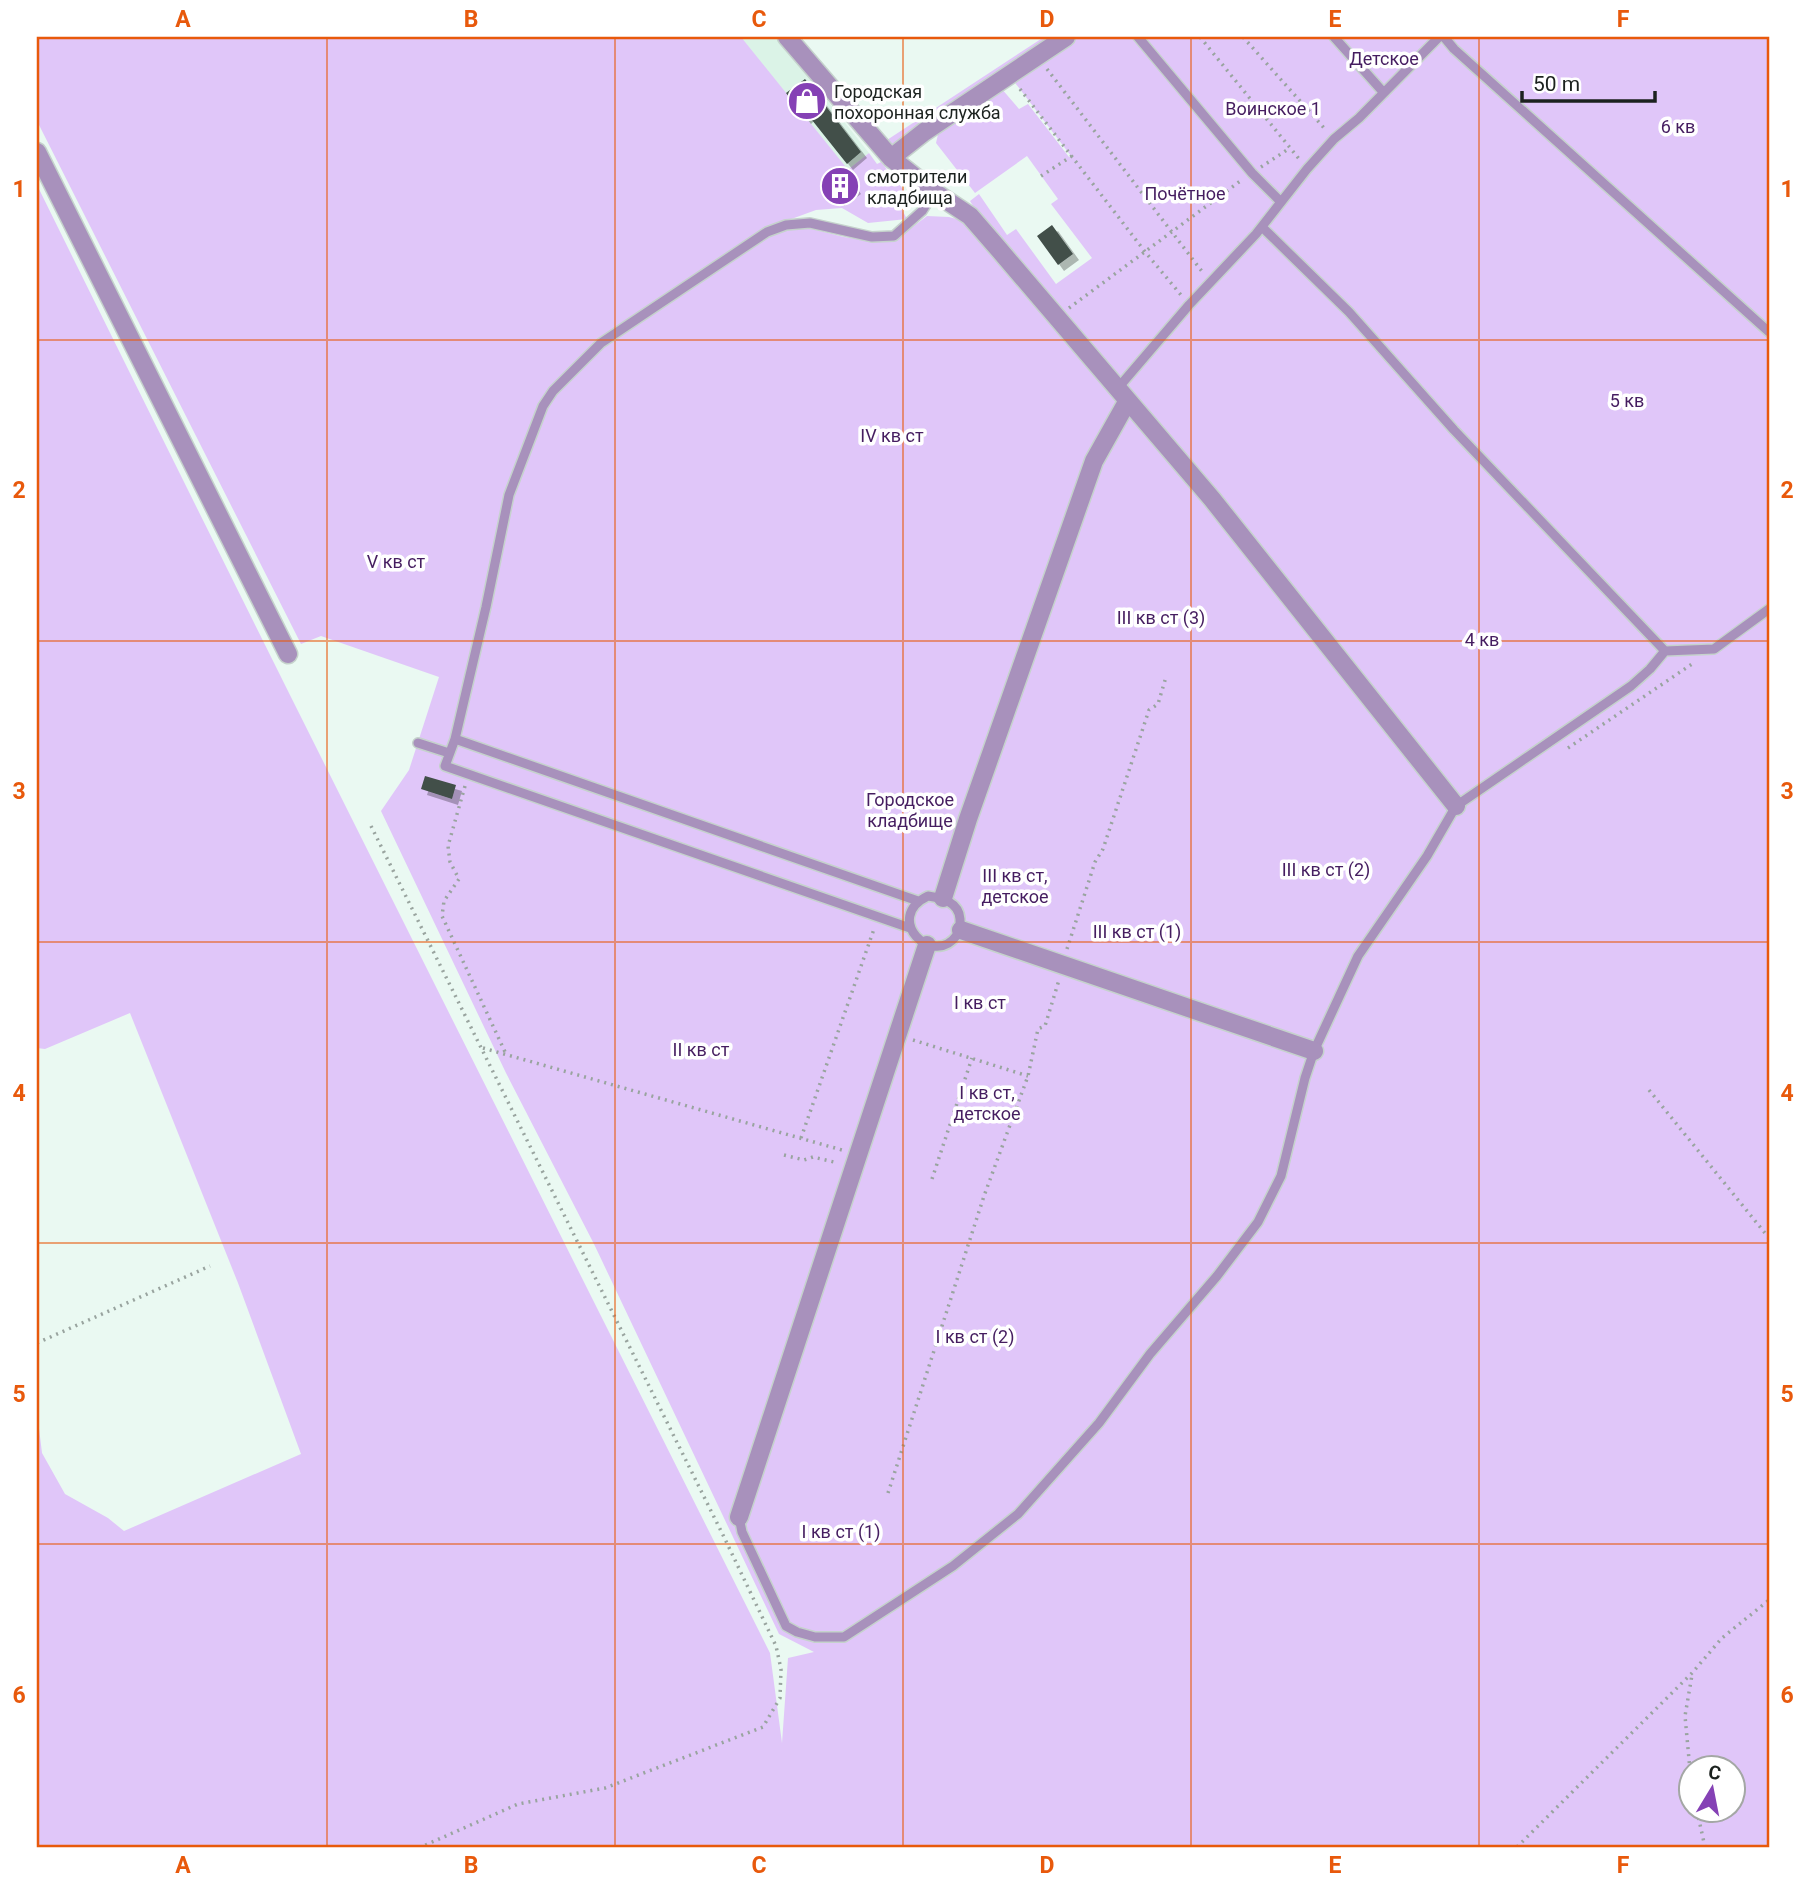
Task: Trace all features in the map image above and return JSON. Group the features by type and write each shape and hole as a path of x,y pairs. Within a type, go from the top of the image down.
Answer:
{"street":[{"path":"787,37 891,158 970,216 1212,499 1456,806"},
{"path":"891,158 924,132 1066,37"},
{"path":"37,152 288,654"},
{"path":"943,898 968,819 1094,461 1123,395"},
{"path":"961,930 1314,1051"},
{"path":"739,1517 928,945"}],"lane":[{"path":"1138,37 1252,173 1280,201"},
{"path":"1334,37 1384,93"},
{"path":"1123,395 1189,304 1262,227 1307,169 1334,139 1439,37"},
{"path":"1444,37 1769,332"},
{"path":"909,928 445,766 455,739 509,495 543,406 553,391 601,344 766,232 786,225 810,223 872,237 894,236 922,211 934,192"},
{"path":"1262,227 1349,312 1454,430 1665,650 1714,649 1769,609"},
{"path":"739,1517 742,1532 786,1626 815,1637 844,1637 953,1566 1018,1514 1099,1423 1150,1354 1217,1276 1258,1222 1282,1176 1314,1051 1359,956 1427,856 1456,806 1631,686 1650,669 1665,650"},
{"path":"455,739 918,901"},
{"path":"418,743 449,754"},
{"path":"928,896 951,902 960,913 961,930 955,939 942,946 928,945 915,938 909,928 910,914 918,901 928,896"}],"path":[{"path":"1200,37 1307,169"},
{"path":"1242,37 1334,139"},
{"path":"1037,56 1210,282"},
{"path":"1009,75 1146,253 1189,304"},
{"path":"1056,317 1290,148"},
{"path":"1041,176 1072,156"},
{"path":"888,1493 984,1196 1028,1076 1038,1030 1045,1026 1095,862 1103,849 1149,710 1158,704 1166,677"},
{"path":"469,774 448,846 450,862 459,879 444,901 442,916 506,1054"},
{"path":"371,826 776,1646 781,1669 780,1698 763,1727 605,1788 518,1804 421,1847"},
{"path":"801,1138 878,917"},
{"path":"898,1035 1028,1076"},
{"path":"482,1048 801,1138 855,1161"},
{"path":"932,1179 972,1058"},
{"path":"1649,1090 1769,1238"},
{"path":"784,1155 804,1160 813,1157 855,1161"},
{"path":"37,1343 210,1266"},
{"path":"1517,1847 1692,1673 1722,1638 1769,1600"},
{"path":"1689,1755 1685,1716 1692,1673"},
{"path":"1700,1825 1705,1847"}],"shaded area":[{"path":"735,37 777,37 869,153 845,172 857,188 838,202 823,184"}],"green space":[{"path":"37,37 741,37 845,166 823,184 837,202 856,188 845,172 869,153 877,164 881,162 911,199 901,208 907,219 868,223 842,208 816,210 764,229 804,227 877,242 898,238 927,216 964,221 977,212 970,201 979,194 1007,235 1016,229 1056,284 1092,258 1051,204 1058,199 1027,156 975,193 936,143 939,130 1001,88 1019,109 1028,104 1069,157 1071,156 1006,71 897,144 890,144 887,140 1044,37 1769,37 1769,1847 37,1847 37,1412 42,1453 65,1494 108,1518 124,1531 301,1454 238,1283 130,1013 45,1049 37,1048 37,185 770,1653 782,1743 788,1658 814,1652 779,1634 594,1244 506,1073 381,811 409,770 439,677 321,636 301,644 37,121"}],"building":[{"path":"805,79 861,152 847,164 808,115 805,118 786,93"},
{"name":"смотрители кладбища","path":"843,171 855,188 838,200 826,184"},
{"path":"1052,225 1073,254 1058,265 1037,236"},
{"path":"425,776 456,785 452,799 421,789"}],"place":[{"name":"Городская похоронная служба","path":"807,101"},
{"name":"смотрители кладбища","path":"840,186"}],"park label":[{"name":"Детское","path":"1384,58"},
{"name":"Воинское 1","path":"1273,108"},
{"name":"6 кв","path":"1678,126"},
{"name":"Почётное","path":"1185,193"},
{"name":"5 кв","path":"1627,400"},
{"name":"IV кв ст","path":"892,435"},
{"name":"V кв ст","path":"396,561"},
{"name":"III кв ст (3)","path":"1161,617"},
{"name":"4 кв","path":"1482,639"},
{"name":"Городское кладбище","path":"910,809"},
{"name":"III кв ст (2)","path":"1326,869"},
{"name":"III кв ст, детское","path":"1015,885"},
{"name":"III кв ст (1)","path":"1137,931"},
{"name":"I кв ст","path":"980,1002"},
{"name":"II кв ст","path":"701,1049"},
{"name":"I кв ст, детское","path":"987,1102"},
{"name":"I кв ст (2)","path":"975,1336"},
{"name":"I кв ст (1)","path":"841,1531"}]}
